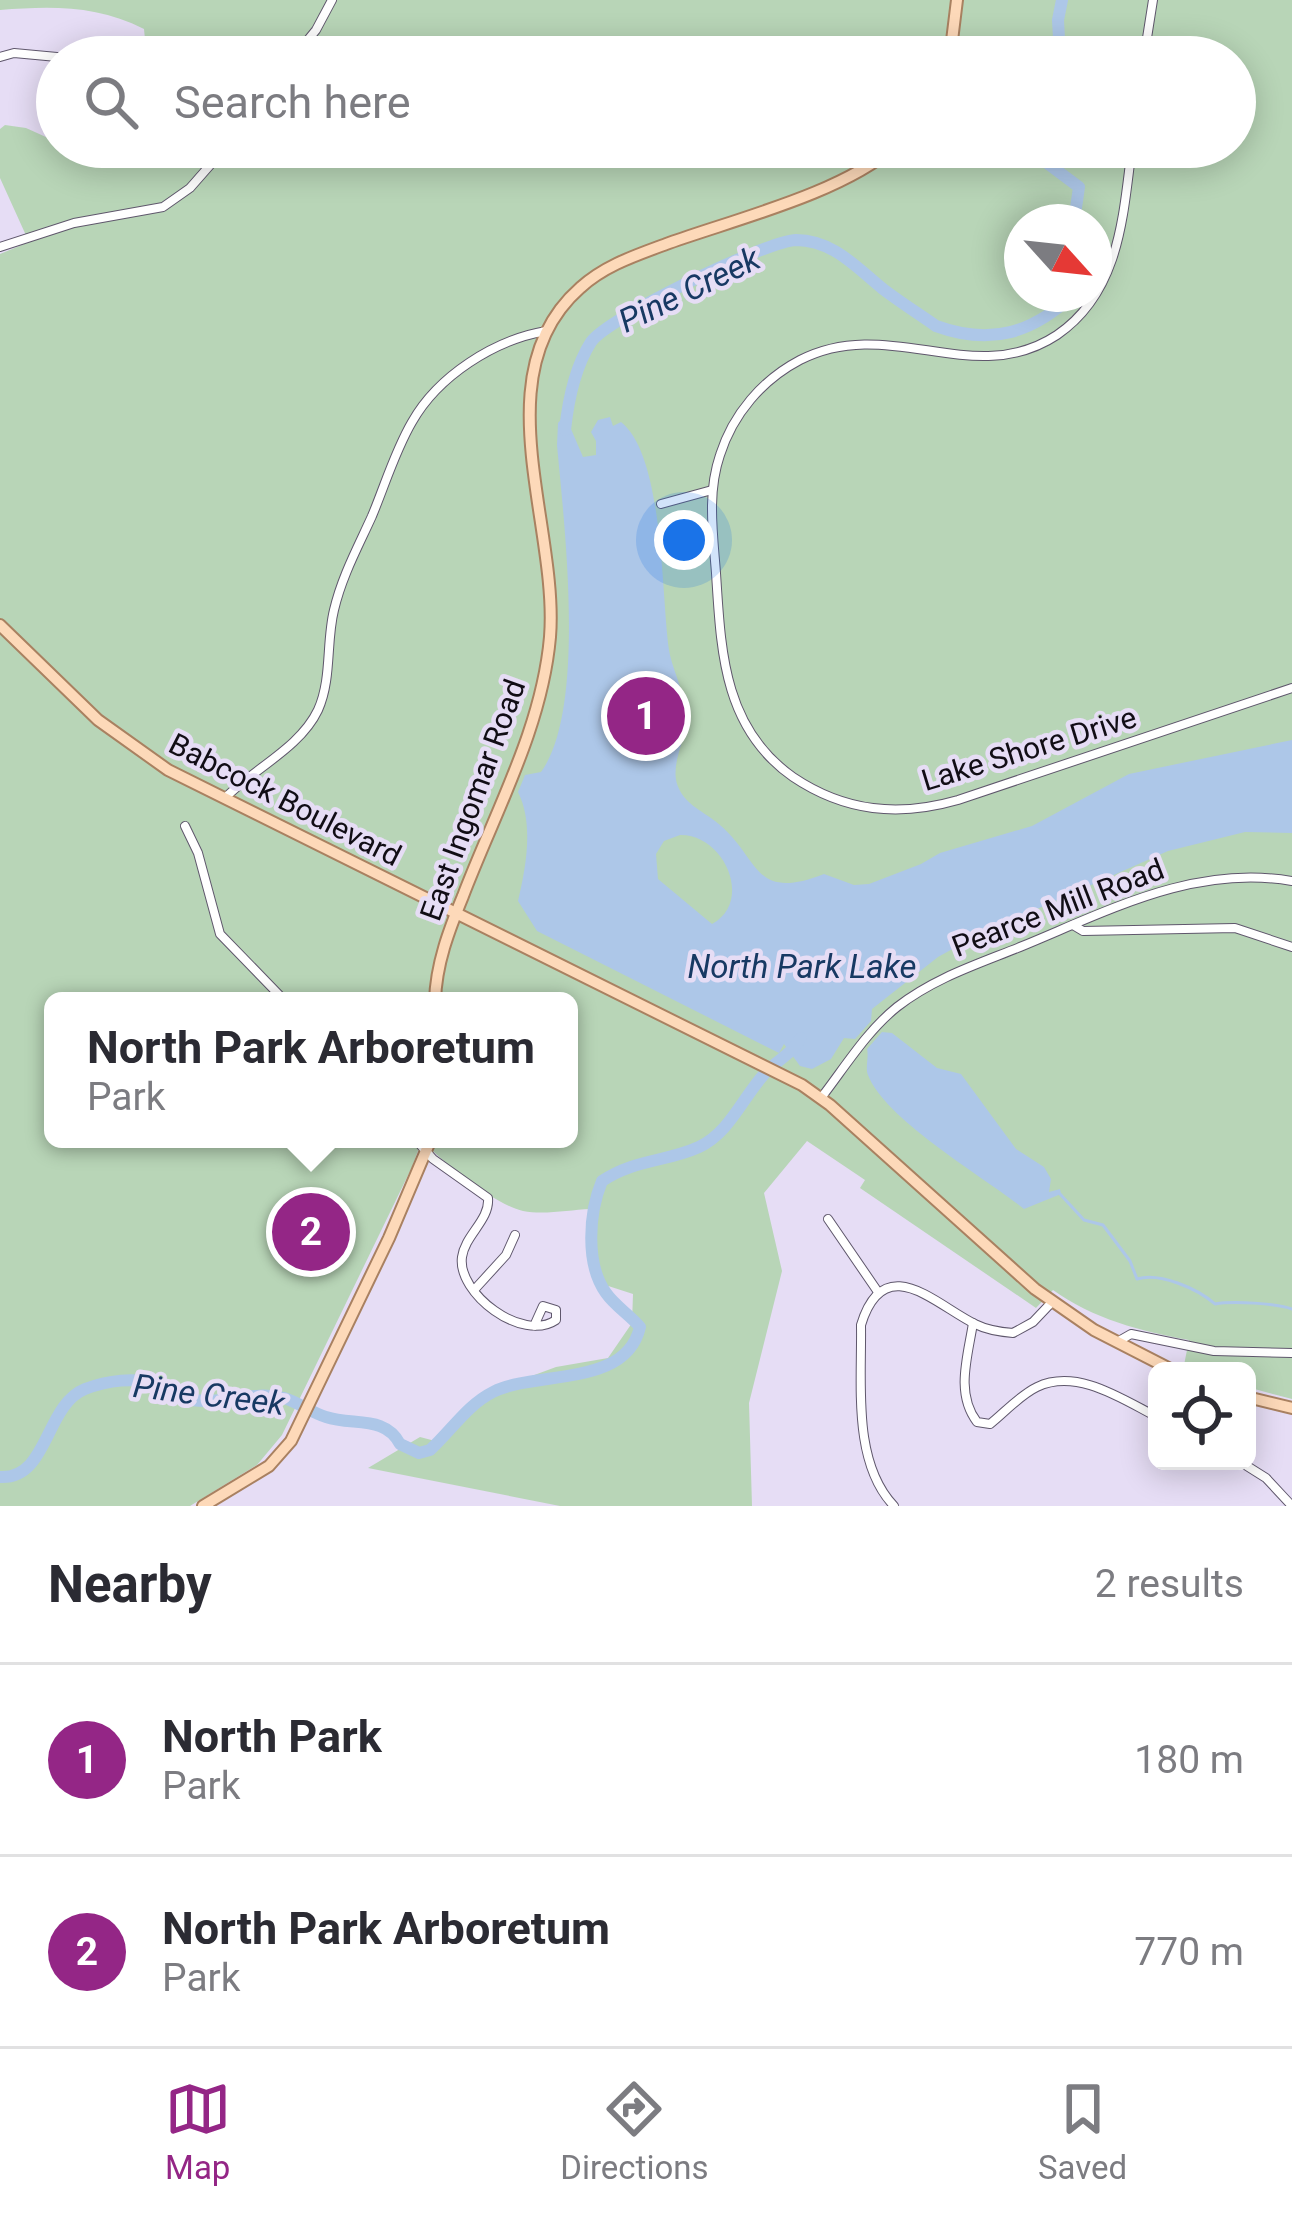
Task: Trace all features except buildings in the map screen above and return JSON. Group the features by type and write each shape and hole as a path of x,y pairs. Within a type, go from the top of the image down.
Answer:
{"main road":[{"path":"953,36 957,0"},
{"path":"546,331 571,297 614,265 864,168"},
{"name":"East Ingomar Road","path":"436,992 439,963 532,723 545,674 550,602 529,402 534,362 546,331"},
{"name":"Babcock Boulevard","path":"0,625 98,720 168,770 754,1060 821,1098 1052,1302 1115,1343 1155,1362"},
{"path":"203,1506 282,1454 304,1418 428,1148"},
{"path":"1256,1399 1292,1408"}],"street":[{"path":"311,36 332,0"},
{"path":"1147,36 1153,0"},
{"path":"0,57 36,53"},
{"path":"0,247 74,223 163,207 208,168"},
{"name":"Lake Shore Drive","path":"1128,168 1113,260 1093,301 1067,327 1035,346 1001,356 964,356 868,342 832,348 802,359 769,381 739,415 720,454 712,490 725,675 737,710 760,746 784,770 844,803 885,811 935,807 1292,688"},
{"path":"224,800 303,731 318,709 332,616 343,580 401,443 422,407 442,385 479,358 546,331"},
{"path":"662,504 712,490"},
{"path":"185,826 198,854 220,934 276,992"},
{"name":"Pearce Mill Road","path":"821,1098 870,1034 920,992 964,969 1166,888 1221,878 1292,881"},
{"path":"1073,925 1082,931 1235,928 1292,947"},
{"path":"423,1148 488,1198 487,1213 462,1257 465,1276 503,1318 534,1326"},
{"path":"828,1219 878,1292"},
{"path":"475,1289 506,1255 515,1234"},
{"path":"893,1506 878,1489 867,1459 861,1324 878,1292 922,1289 974,1323 1013,1333 1033,1322 1052,1302"},
{"path":"974,1323 964,1374 965,1397 977,1422 990,1424 1036,1387 1058,1383 1083,1382 1148,1413"},
{"path":"1115,1343 1131,1334 1198,1349 1292,1353"},
{"path":"1253,1470 1292,1506"}],"green space":[{"path":"0,0 1292,0 1292,1399 1256,1389 1256,1362 1185,1362 1189,1340 1118,1322 1053,1290 1036,1308 860,1188 865,1180 807,1141 764,1193 782,1271 749,1403 752,1506 560,1506 368,1468 420,1437 439,1442 494,1390 556,1367 608,1358 632,1323 633,1294 599,1283 590,1209 539,1213 511,1207 469,1181 430,1148 578,1148 578,992 44,992 44,1148 419,1148 282,1435 257,1465 190,1506 0,1506 0,254 29,242 0,178 0,129 5,125 36,133 36,168 1256,168 1256,36 145,36 144,29 91,11 0,10"}],"water":[{"name":"North Park Lake","path":"565,415 583,457 596,455 591,432 598,420 610,417 613,426 621,422 635,439 653,494 669,650 686,711 677,784 688,802 730,835 769,879 782,883 824,874 854,885 869,884 940,853 1032,826 1129,774 1292,740 1292,833 1245,832 1168,851 976,936 938,957 872,1009 871,1021 855,1039 844,1038 831,1059 812,1069 800,1066 784,1044 779,1053 537,931 518,901 527,832 518,792 525,775 541,772 555,743 564,705 569,614 558,423","holes":["680,835 696,838 721,857 732,885 724,914 712,924 658,879 656,854 664,841"]},
{"name":"North Park Lake","path":"882,1032 892,1033 937,1068 961,1074 1016,1149 1044,1167 1051,1179 1049,1192 1060,1189 1061,1194 1024,1209 894,1111 867,1072 867,1049"}],"waterway":[{"name":"Pine Creek","path":"1059,36 1062,0"},
{"name":"Pine Creek","path":"1054,168 1079,187 1077,204"},
{"name":"Pine Creek","path":"565,430 581,362 603,331 688,282 779,244 809,241 833,250 936,326 956,332 1010,332 1052,312"},
{"name":"Pine Creek","path":"0,1477 28,1467 72,1397 112,1382 149,1382 192,1400 284,1398 336,1420 377,1425 419,1453 430,1450 467,1411 493,1392 599,1369 617,1360 640,1327 606,1293 595,1268 592,1222 602,1181 710,1140 801,1038"},
{"path":"1060,1194 1084,1220 1103,1225 1130,1261 1137,1279 1178,1283 1215,1304 1292,1309"}],"place":[{"name":"North Park","path":"646,716"},
{"name":"North Park Arboretum","path":"311,1232"}]}
